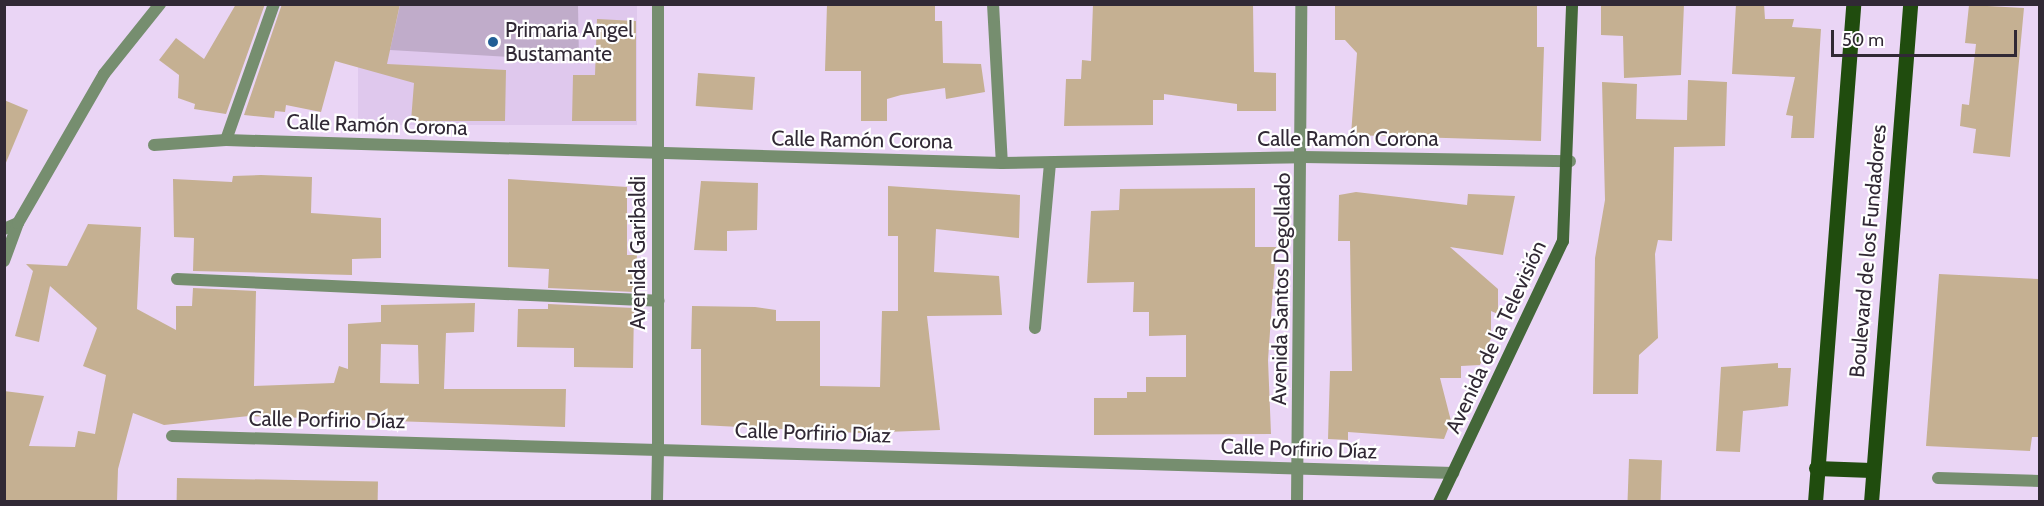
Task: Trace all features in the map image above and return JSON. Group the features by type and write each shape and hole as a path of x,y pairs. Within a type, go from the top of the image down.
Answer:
{"main road":[{"name":"Avenida de la Televisión","path":"1439,501 1563,242 1570,161 1572,4"},
{"name":"Boulevard de los Fundadores","path":"1815,501 1853,4"},
{"name":"Boulevard de los Fundadores","path":"1871,501 1871,470 1910,4"},
{"path":"1816,468 1871,470"}],"street":[{"path":"4,261 18,223 104,74 160,4"},
{"path":"226,140 274,4"},
{"name":"Avenida Garibaldi","path":"657,501 658,4"},
{"path":"993,4 1002,163"},
{"name":"Avenida Santos Degollado","path":"1297,501 1303,157 1301,4"},
{"name":"Calle Ramón Corona","path":"154,145 226,140 1002,163 1303,157 1570,161"},
{"path":"1035,328 1050,163"},
{"path":"4,229 18,223"},
{"path":"177,279 658,301"},
{"name":"Calle Porfirio Díaz","path":"172,436 658,448 1453,473"},
{"path":"1938,478 2040,481"}],"shaded area":[{"name":"Primaria Angel Bustamante","path":"358,5 637,5 637,125 358,125"},
{"path":"400,5 578,5 579,61 390,50"}],"building":[{"path":"236,4 265,4 226,114 194,109 195,104 178,98 179,75 159,60 176,38 204,59"},
{"path":"282,4 400,4 387,64 506,70 505,121 411,121 414,83 335,61 321,112 286,105 285,112 275,111 274,118 244,115"},
{"path":"827,4 935,5 935,21 942,21 943,63 981,64 985,92 946,99 945,88 901,95 887,99 887,121 861,121 861,71 825,71"},
{"path":"1093,4 1253,4 1254,72 1276,73 1276,111 1237,111 1237,104 1164,94 1164,100 1153,100 1153,125 1064,126 1066,79 1081,79 1082,60 1091,61"},
{"path":"1335,4 1537,4 1537,47 1544,47 1541,141 1351,135 1357,53 1345,40 1335,40"},
{"path":"1601,4 1684,4 1681,75 1624,78 1623,36 1601,35"},
{"path":"1736,4 1764,4 1765,19 1794,19 1792,27 1821,29 1814,138 1791,138 1793,116 1786,115 1795,77 1732,74"},
{"path":"1969,5 2024,8 2010,157 1973,153 1976,129 1960,126 1962,104 1969,105 1976,44 1965,43"},
{"path":"597,19 636,21 636,121 572,121 573,75 595,75"},
{"path":"698,73 755,77 753,110 696,106"},
{"path":"1688,80 1727,82 1725,146 1674,147 1672,241 1658,240 1655,254 1658,338 1639,355 1638,394 1593,394 1595,258 1605,200 1602,82 1637,84 1636,119 1687,120"},
{"path":"4,100 28,110 5,165 4,165"},
{"path":"233,176 312,177 311,213 381,218 381,258 352,259 352,275 193,271 194,238 174,237 173,179 232,182"},
{"path":"508,179 627,187 627,255 637,255 634,292 548,288 549,269 508,267"},
{"path":"701,181 758,183 757,230 727,231 727,251 694,250"},
{"path":"888,186 1020,195 1019,238 936,229 934,272 999,276 1002,315 927,316 940,430 859,433 701,425 701,349 691,349 692,306 755,307 776,310 776,321 820,321 820,386 880,387 882,311 898,311 898,236 888,236"},
{"path":"1255,188 1255,247 1276,247 1268,360 1271,434 1094,435 1094,398 1127,398 1127,392 1146,392 1146,377 1186,377 1186,335 1149,336 1149,312 1133,312 1134,282 1087,283 1091,211 1119,210 1120,189"},
{"path":"1356,192 1467,205 1468,194 1515,196 1503,255 1450,247 1498,289 1498,314 1491,311 1491,338 1480,365 1461,366 1461,378 1440,378 1451,421 1444,439 1348,432 1348,440 1328,439 1330,371 1352,371 1350,241 1338,241 1339,195"},
{"path":"88,224 141,227 137,309 176,330 176,306 192,306 193,288 256,291 254,386 334,383 339,366 348,369 348,324 381,322 381,305 475,303 474,332 446,333 444,389 566,389 565,427 249,416 164,425 133,413 118,469 117,501 4,501 4,391 44,396 29,446 75,447 78,431 95,434 106,375 83,366 97,328 50,286 39,342 15,336 33,271 26,264 67,266","holes":["381,344 418,345 419,384 380,383"]},
{"path":"1939,274 2039,279 2040,437 2032,437 2030,451 1926,446"},
{"path":"548,304 634,308 633,368 574,367 574,348 517,347 518,309 548,309"},
{"path":"1778,363 1778,368 1791,368 1788,406 1743,411 1740,452 1716,451 1721,367"},
{"path":"1629,459 1662,460 1661,502 1628,501"},
{"path":"177,478 378,482 378,502 177,501"}],"place":[{"name":"Primaria Angel Bustamante","path":"493,42"}]}
